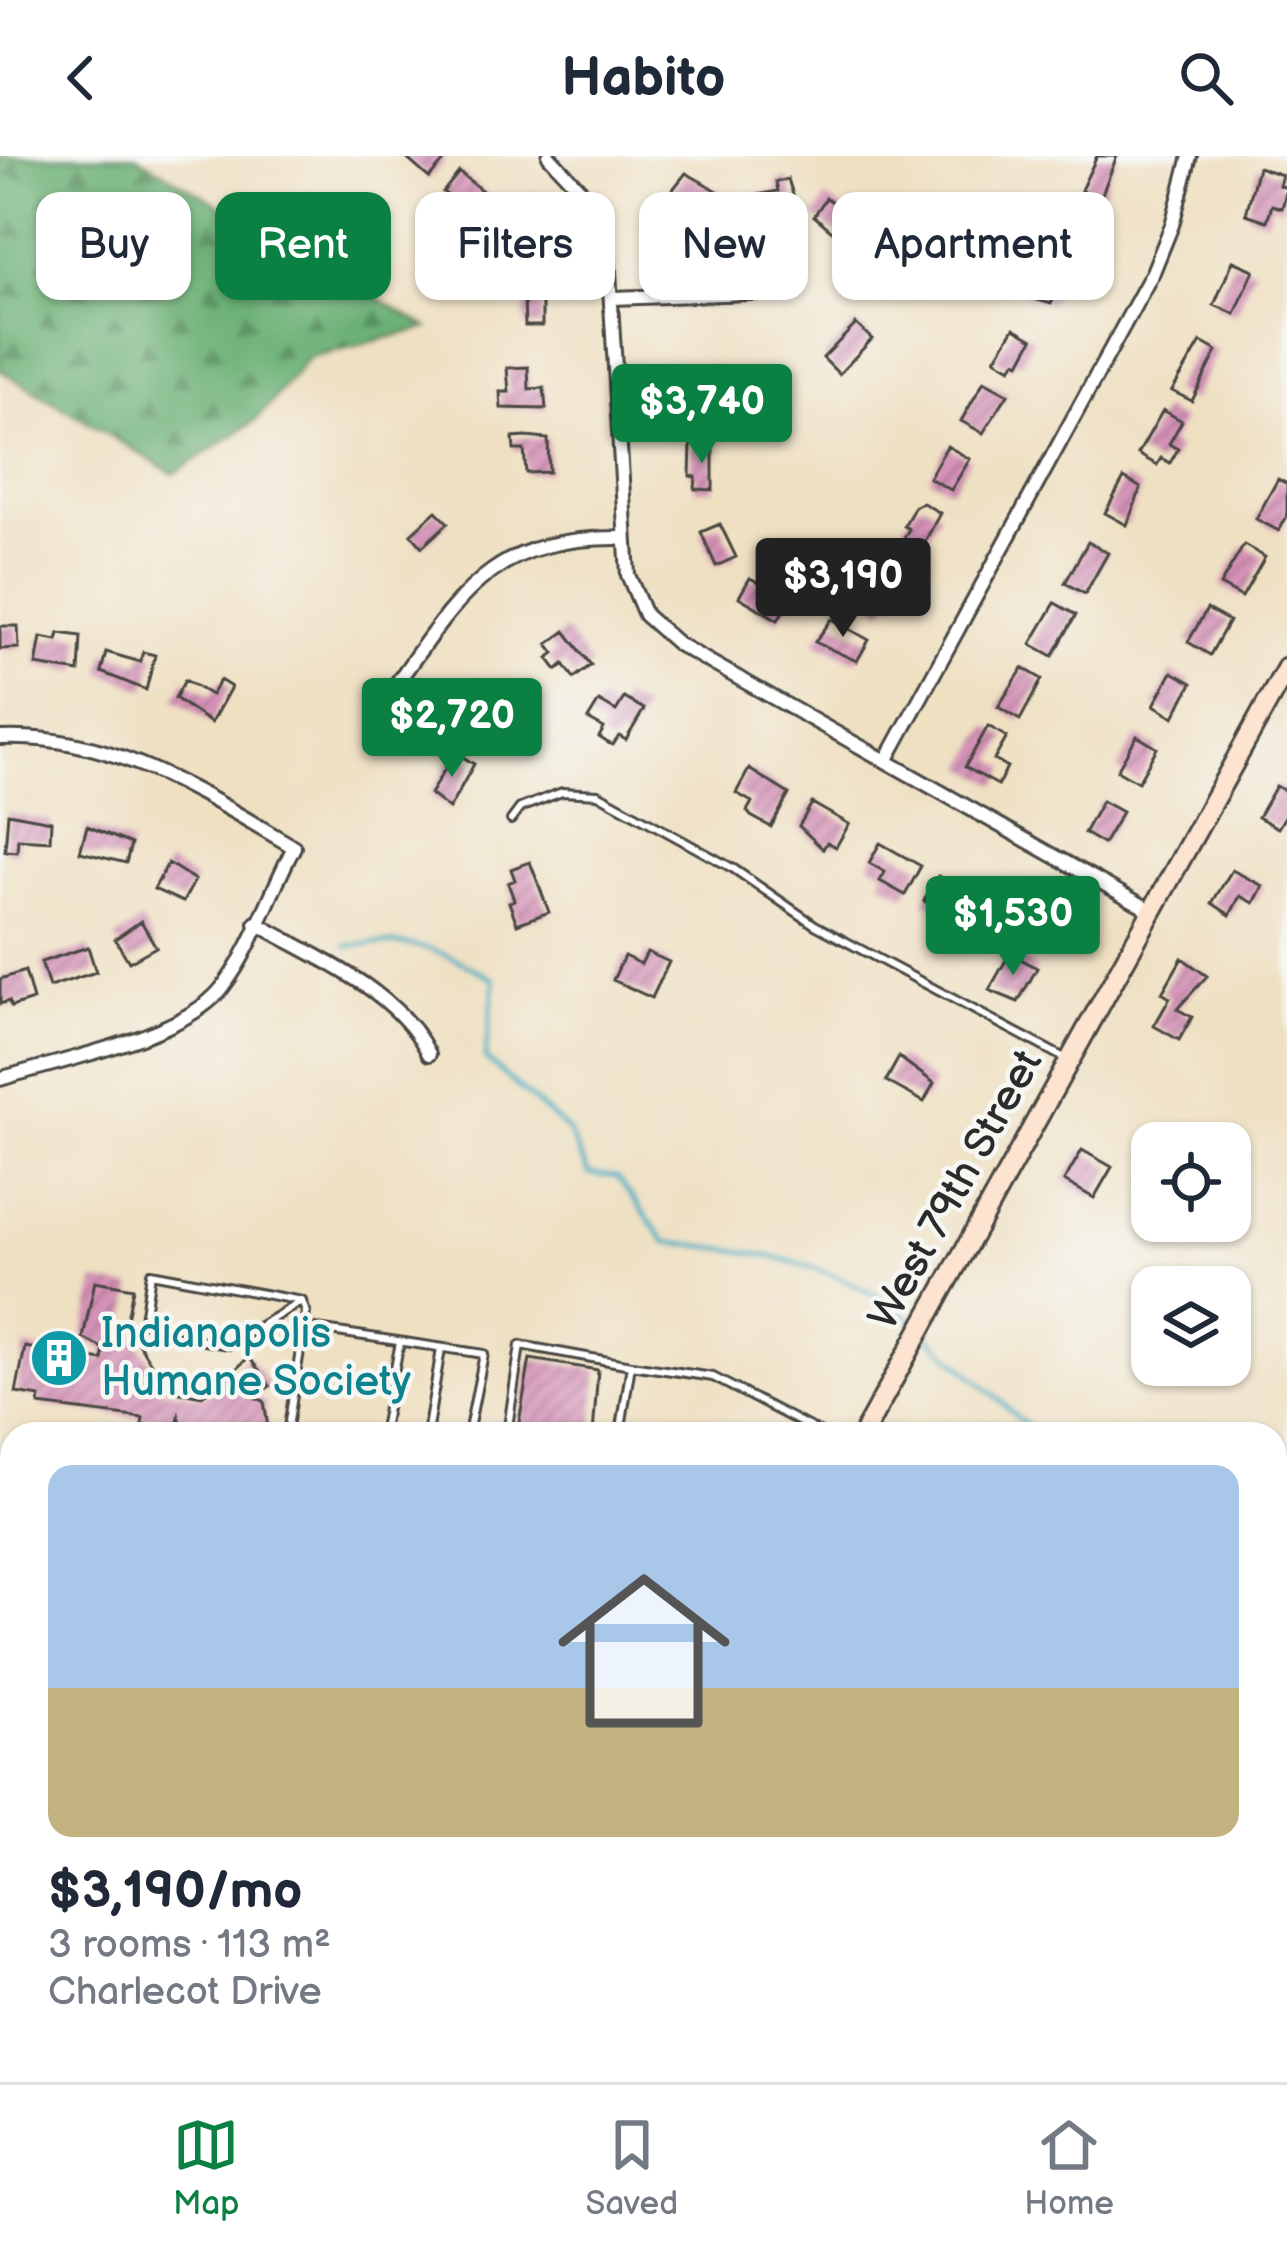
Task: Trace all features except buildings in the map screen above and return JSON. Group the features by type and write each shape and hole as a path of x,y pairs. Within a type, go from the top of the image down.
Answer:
{"main road":[{"name":"West 79th Street","path":"869,1422 1287,667"}],"street":[{"path":"550,156 582,192"},
{"path":"886,761 1153,272 1172,225 1190,156"},
{"path":"613,300 625,538 633,592 663,634 1152,910"},
{"path":"380,706 466,592 495,566 548,542 625,538"},
{"path":"0,738 69,741 126,756 294,847 222,988 187,1017 0,1079"},
{"path":"256,922 386,1000 410,1021 429,1054"}],"lane":[{"path":"511,820 520,808 562,792 598,794 734,869 814,925 1069,1061"},
{"path":"151,1273 302,1301 228,1345 157,1333 144,1320 151,1273"},
{"path":"289,1422 304,1328 302,1301"},
{"path":"304,1328 484,1354 471,1422"},
{"path":"384,1422 400,1342"},
{"path":"509,1422 520,1345 713,1377 800,1422"},
{"path":"429,1422 441,1348"},
{"path":"622,1422 631,1364"}],"green space":[{"path":"0,156 136,156 215,203 215,300 380,300 428,328 309,357 256,420 174,474 0,370"}],"waterway":[{"path":"346,946 389,943 424,948 495,980 485,1058 568,1131 589,1174 617,1177 666,1242 799,1263 859,1286 917,1325"},
{"path":"925,1333 1023,1422"}],"place":[{"name":"Indianapolis Humane Society","path":"59,1358"}]}
